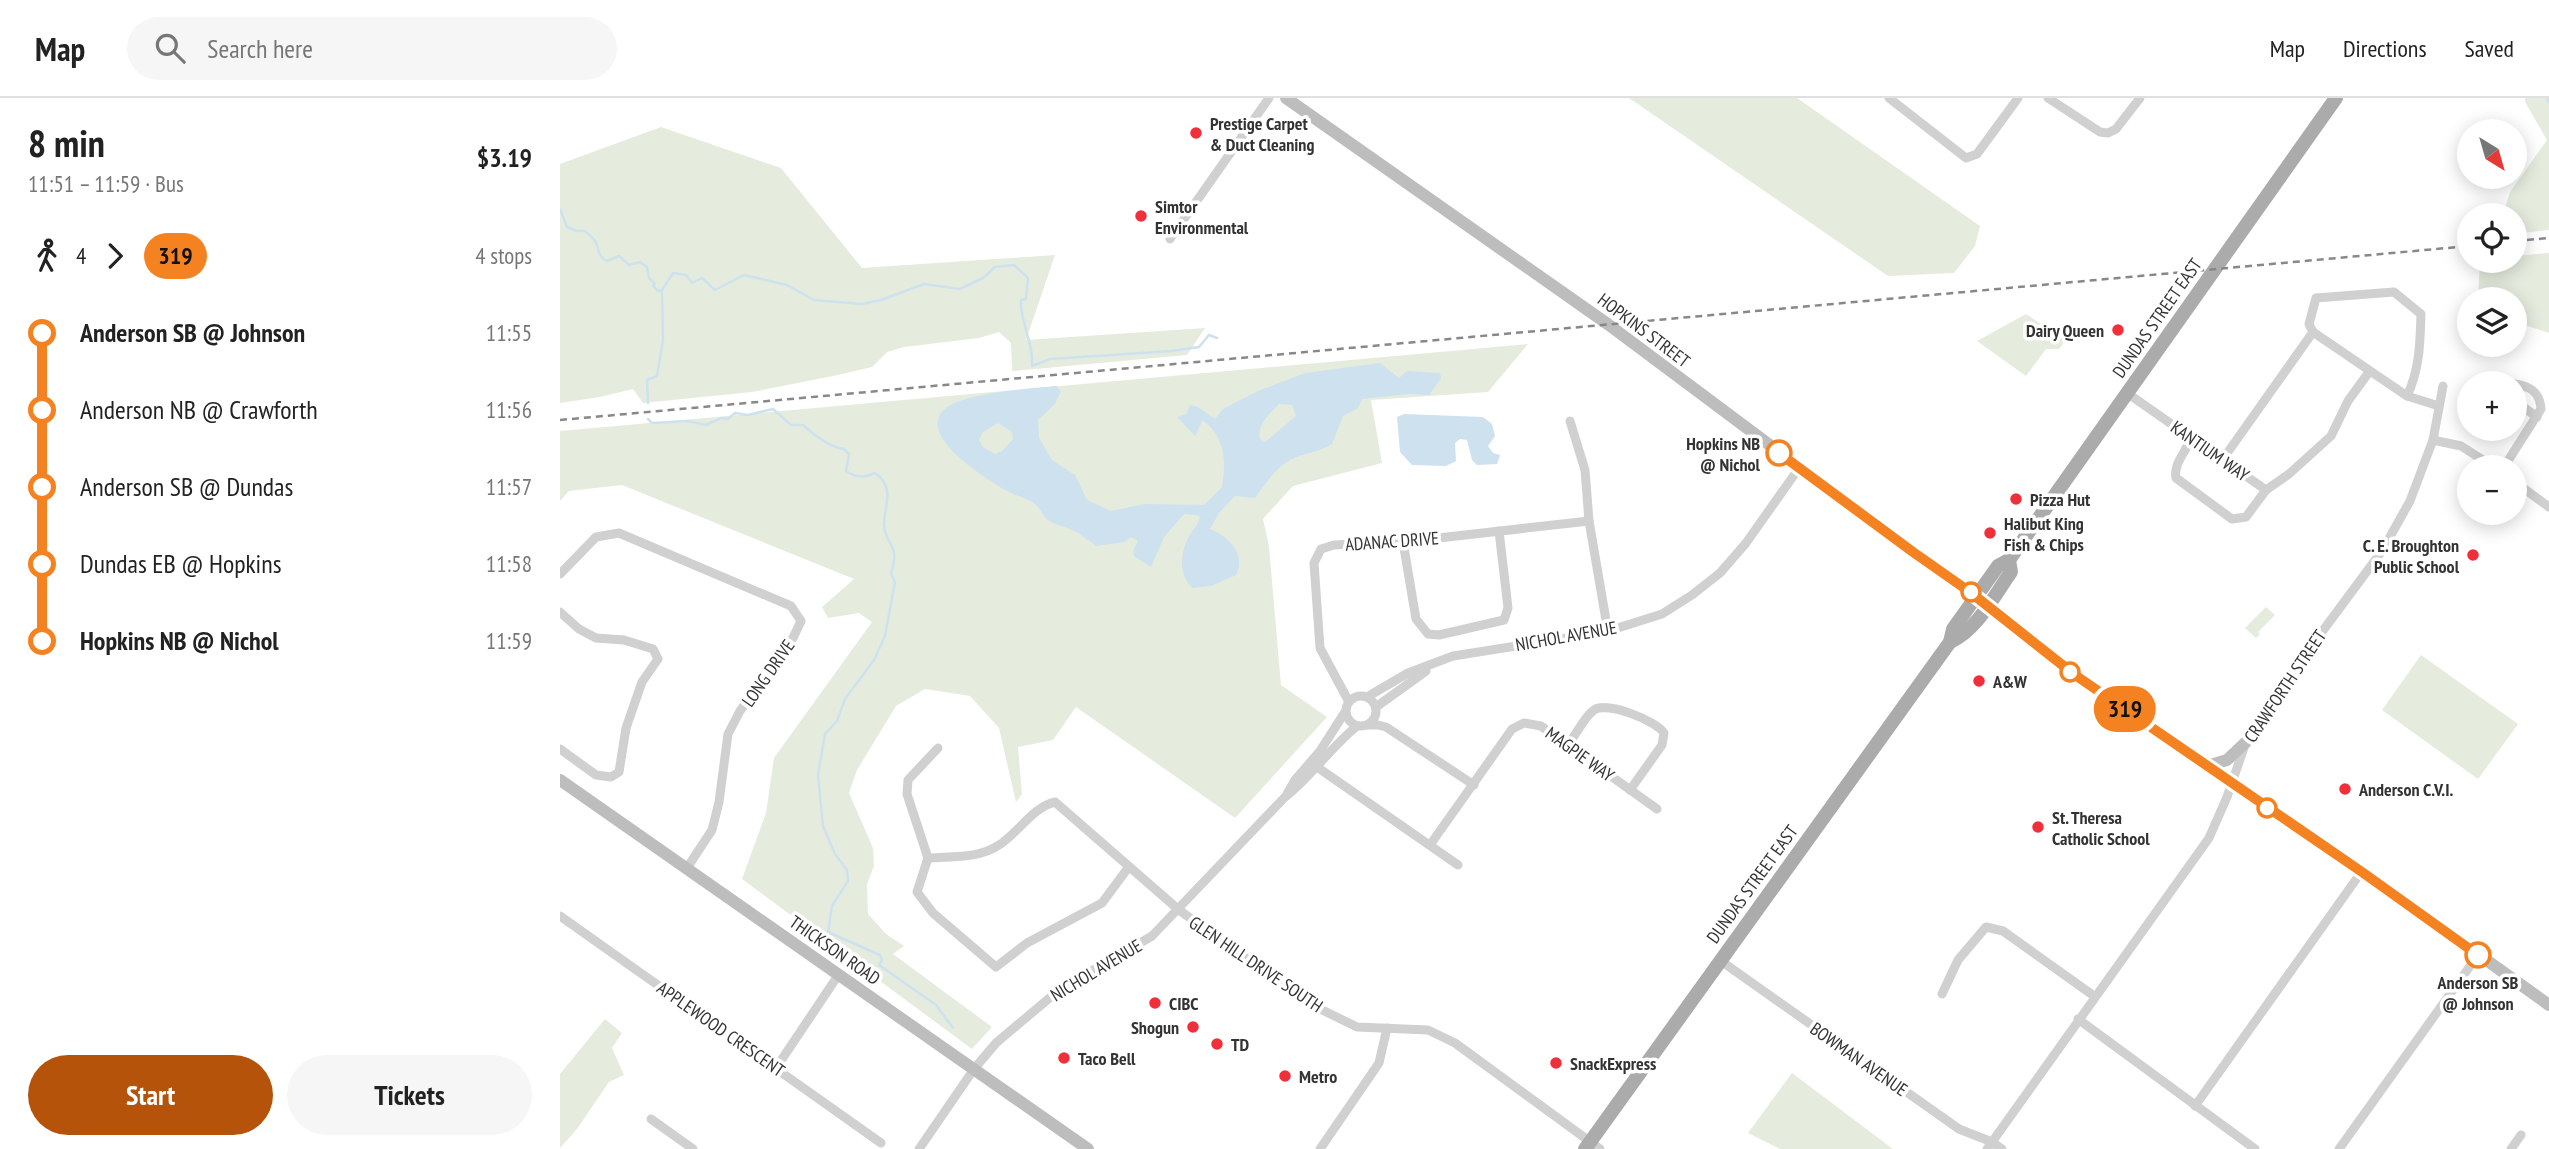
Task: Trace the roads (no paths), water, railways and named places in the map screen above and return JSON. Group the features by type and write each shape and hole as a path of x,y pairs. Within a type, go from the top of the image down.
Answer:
{"main road":[{"name":"HOPKINS STREET","path":"1286,98 1609,325 1981,601 2075,675 2362,872 2549,1005"},
{"name":"DUNDAS STREET EAST","path":"1592,1147 1721,961 1950,642 1953,629 2011,572 2009,560 2336,98"},
{"path":"2207,766 2227,760 2245,742"},
{"name":"THICKSON ROAD","path":"560,780 1088,1149"}],"street":[{"path":"1170,239 1269,98"},
{"path":"1889,98 1966,158 1976,154 2018,98"},
{"path":"2048,98 2109,134 2116,129 2137,101"},
{"path":"2407,396 2419,357 2421,313 2394,292 2316,298 2309,324 2313,332 2407,396 2439,406"},
{"path":"2223,459 2313,332"},
{"name":"KANTIUM WAY","path":"2127,393 2266,490 2289,474 2331,436 2348,401 2369,372"},
{"name":"CRAWFORTH STREET","path":"1989,1145 2209,838 2245,742 2284,682 2390,539 2410,501 2433,440 2443,386"},
{"path":"2512,455 2541,409 2541,400 2534,390 2527,386"},
{"path":"2527,410 2537,417"},
{"path":"1570,421 1585,470 1589,521 1606,620 1605,632"},
{"path":"2191,436 2189,445 2174,470 2176,478 2232,519 2238,520 2249,515 2266,490"},
{"path":"2433,440 2462,446 2476,455"},
{"name":"NICHOL AVENUE","path":"1367,697 1408,673 1453,656 1605,632 1662,614 1720,573 1746,543 1799,468"},
{"path":"2527,491 2549,507"},
{"name":"ADANAC DRIVE","path":"1352,699 1320,648 1314,563 1321,549 1334,545 1403,542 1589,521"},
{"path":"1403,542 1416,619 1428,635 1439,635 1504,620 1508,608 1499,531"},
{"name":"LONG DRIVE","path":"560,574 596,537 619,533 791,606 801,621 793,638 740,711 728,734 719,802 712,830 687,868"},
{"path":"560,612 579,629 596,638 624,640 653,649 658,659 642,682 626,728 619,772 611,777 596,775 560,749"},
{"name":"NICHOL AVENUE","path":"1376,710 1436,664"},
{"path":"1386,727 1367,697 1352,699 1345,712 1349,721 1362,726 1378,724 1386,727 1474,785"},
{"path":"1568,745 1590,714 1599,707 1608,706 1657,724 1664,733 1662,745 1630,790"},
{"path":"1362,726 1372,722 1376,710"},
{"name":"NICHOL AVENUE","path":"1284,798 1295,780 1320,751 1345,712"},
{"name":"MAGPIE WAY","path":"1430,845 1512,729 1520,724 1537,724 1657,809"},
{"name":"NICHOL AVENUE","path":"919,1149 974,1069 996,1043 1059,990 1152,936 1317,767 1339,740 1362,726"},
{"path":"938,748 908,780 907,794 928,858 917,892 933,913 996,967 1027,943 1102,903 1128,868"},
{"path":"1317,767 1458,865"},
{"name":"GLEN HILL DRIVE SOUTH","path":"928,858 977,855 997,847 1044,805 1055,802 1179,910 1308,1003 1357,1027 1428,1030 1455,1043 1592,1147"},
{"path":"2195,1106 2362,872"},
{"name":"APPLEWOOD CRESCENT","path":"560,916 881,1143"},
{"path":"1942,994 1958,960 1986,928 2003,931 2094,996"},
{"path":"2339,1149 2478,955"},
{"name":"BOWMAN AVENUE","path":"1721,961 1959,1129 2002,1149"},
{"path":"776,1068 839,974"},
{"path":"2078,1019 2255,1149"},
{"path":"1320,1149 1379,1063 1387,1028"},
{"path":"651,1119 693,1149"},
{"path":"2511,1149 2521,1136"}],"water":[{"path":"1380,363 1399,378 1407,371 1440,373 1441,378 1429,395 1409,394 1362,399 1358,408 1343,416 1332,444 1285,464 1255,498 1235,496 1219,513 1210,529 1223,536 1234,547 1239,567 1236,575 1211,586 1192,588 1184,576 1184,550 1199,520 1197,515 1184,514 1164,537 1151,567 1134,556 1133,551 1138,541 1131,537 1124,542 1096,546 1074,531 1049,521 1033,503 1007,491 970,467 946,443 939,431 938,419 946,408 955,403 999,392 1056,386 1061,391 1055,404 1038,420 1039,438 1052,460 1075,475 1087,500 1111,511 1145,504 1204,505 1222,487 1223,451 1211,427 1203,420 1195,436 1177,417 1186,414 1190,405 1198,407 1215,419 1223,409 1258,391 1305,373","holes":["1279,404 1292,405 1296,416 1265,442 1260,439 1260,429","998,423 1012,432 1013,439 1002,451 995,454 983,447 979,440 983,432"]},
{"path":"1404,414 1483,417 1492,424 1495,436 1488,446 1493,453 1500,455 1497,464 1477,465 1472,460 1467,440 1460,439 1455,443 1456,461 1446,466 1412,465 1400,452 1397,417"}],"waterway":[{"path":"2547,98 2549,103"},
{"path":"560,209 567,227 585,231 595,241 604,259 607,261 619,256 629,265 640,262 647,267 649,278 658,291 662,290 673,273 686,275 692,283 702,278 715,290 744,275 787,285 814,300 862,304 924,284 960,289 983,278 995,267 1014,265 1028,278 1026,299 1021,300 1021,307 1031,349 1032,366 1050,359 1199,347 1209,335 1217,338"},
{"path":"648,403 647,380 657,376 663,340 662,292"},
{"path":"648,419 652,423 688,421 706,425 721,418 728,419 735,413 748,415 773,409 791,425 803,425 827,443 844,449 849,454 846,471 860,476 875,473 885,485 887,497 884,525 894,556 891,573 895,582 885,636 874,660 845,699 837,721 825,734 818,775 823,826 835,854 847,870 848,881 832,906 828,932 880,955 882,960 879,965 936,1005 953,1028"}],"railway":[{"path":"2527,240 2549,238"},
{"path":"560,420 2457,247"}],"place":[{"name":"Prestige Carpet & Duct Cleaning","path":"1196,133"},
{"name":"Simtor Environmental","path":"1141,216"},
{"name":"Dairy Queen","path":"2118,330"},
{"name":"Hopkins NB @ Nichol","path":"1779,453"},
{"name":"Pizza Hut","path":"2016,499"},
{"name":"Halibut King Fish & Chips","path":"1990,533"},
{"name":"C. E. Broughton Public School","path":"2473,555"},
{"name":"A&W","path":"1979,681"},
{"name":"Anderson C.V.I.","path":"2345,789"},
{"name":"St. Theresa Catholic School","path":"2038,827"},
{"name":"Anderson SB @ Johnson","path":"2478,955"},
{"name":"CIBC","path":"1155,1003"},
{"name":"Shogun","path":"1193,1027"},
{"name":"TD","path":"1217,1044"},
{"name":"Taco Bell","path":"1064,1058"},
{"name":"SnackExpress","path":"1556,1063"},
{"name":"Metro","path":"1285,1076"}]}
